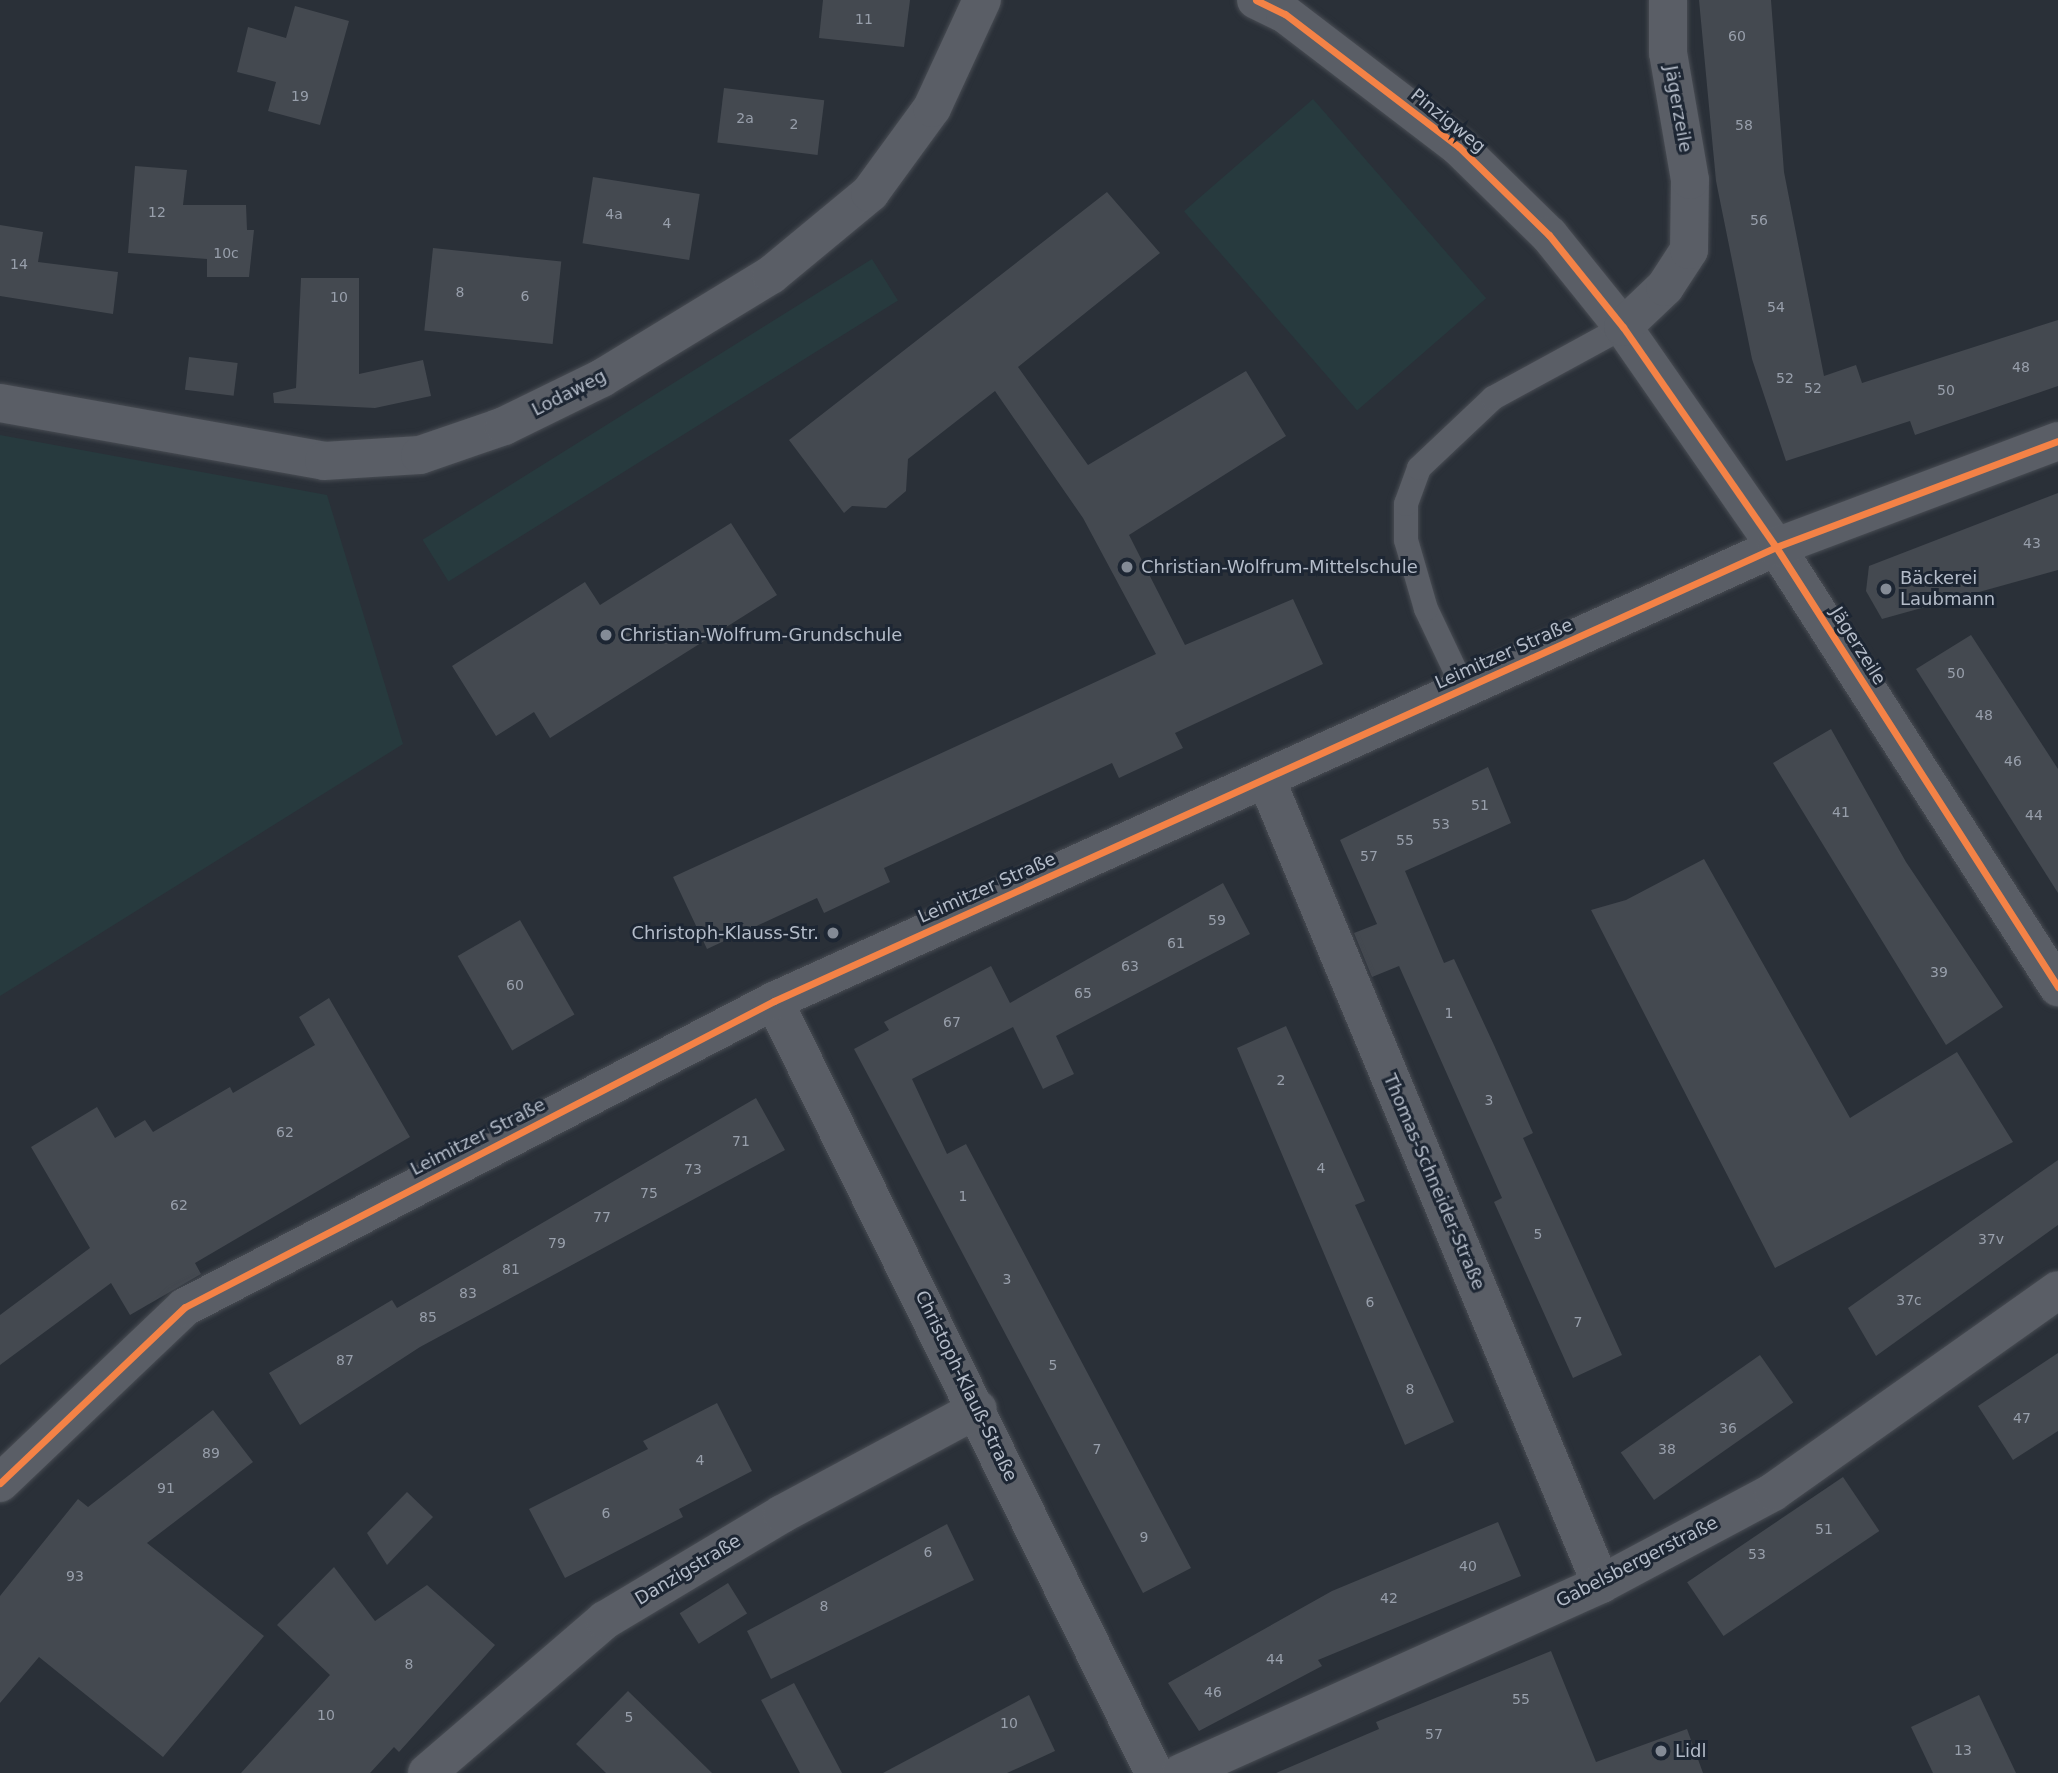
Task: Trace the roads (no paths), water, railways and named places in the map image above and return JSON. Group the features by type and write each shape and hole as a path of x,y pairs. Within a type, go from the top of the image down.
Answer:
{"street":[{"name":"Lodaweg","path":"0,403 324,461 419,455 504,426 602,378 771,275 870,193 932,108 982,0"},
{"name":"Pinzigweg","path":"1256,0 1285,14 1459,147 1549,235 1623,327"},
{"name":"Jägerzeile","path":"1668,0 1668,52 1690,180 1689,250 1665,287 1623,327 1776,547 2058,987"},
{"name":"Leimitzer Straße","path":"0,1483 185,1307 774,1001 1776,547 2058,441"},
{"name":"Thomas-Schneider-Straße","path":"1266,779 1601,1584"},
{"name":"Christoph-Klauß-Straße","path":"774,1001 978,1409 1154,1773"},
{"name":"Gabelsbergerstraße","path":"1181,1773 1601,1584 1773,1492 2058,1290"},
{"name":"Danzigstraße","path":"427,1773 605,1620 782,1514 978,1409"}],"lane":[{"path":"1464,689 1426,609 1406,540 1406,504 1419,468 1493,398 1623,327"}],"place":[{"name":"Christian-Wolfrum-Mittelschule","path":"1127,567"},
{"name":"Bäckerei Laubmann","path":"1886,589"},
{"name":"Christian-Wolfrum-Grundschule","path":"606,635"},
{"name":"Christoph-Klauss-Str.","path":"833,933"},
{"name":"Lidl","path":"1661,1751"}]}
